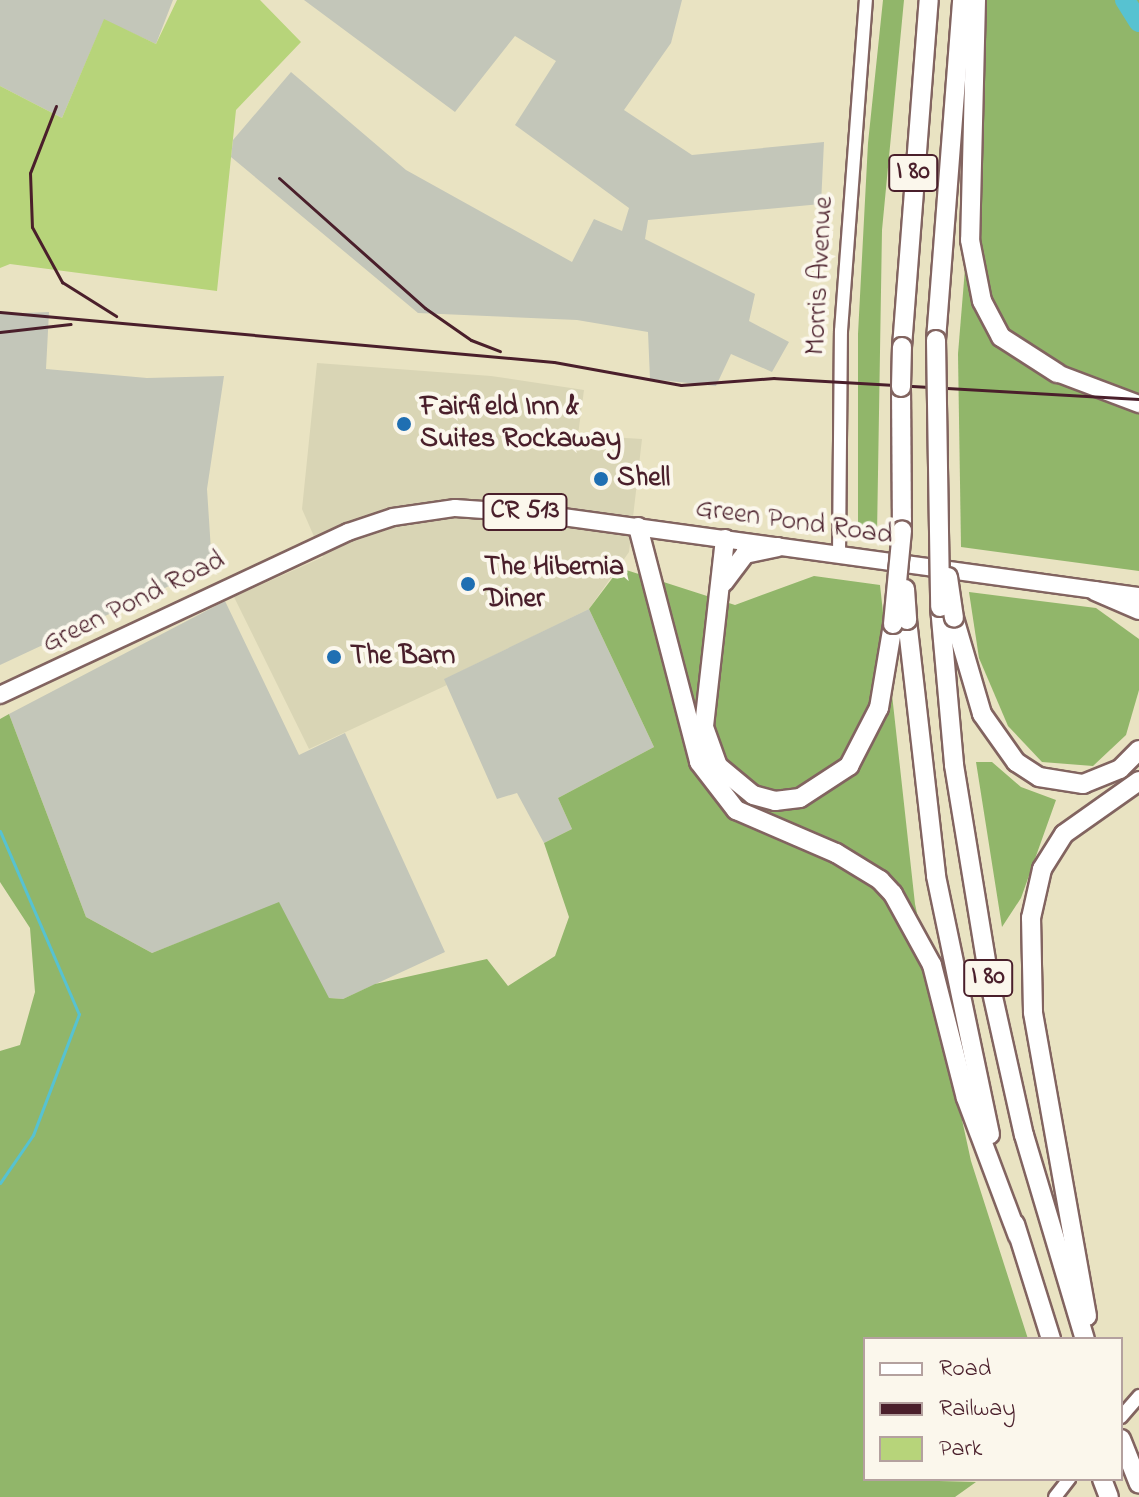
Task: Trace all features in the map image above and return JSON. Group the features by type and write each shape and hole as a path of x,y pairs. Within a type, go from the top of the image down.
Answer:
{"highway":[{"name":"I 80","path":"929,0 902,347 900,622 949,953 1018,1236 1050,1337"},
{"name":"I 80","path":"962,0 936,340 935,491 947,612 954,765 989,979 1024,1135 1086,1337"},
{"path":"976,0 970,240 982,301 1001,337 1057,373"},
{"path":"638,527 699,762 736,810 846,858 893,894 932,965 975,1127 1018,1236"},
{"path":"725,539 703,705 706,740 727,777 753,795 775,801 821,789 861,749 884,690 900,622"},
{"path":"718,600 737,561 777,547"},
{"path":"1095,591 1139,610"},
{"path":"947,612 982,714 1016,762 1039,777 1083,784 1120,769 1139,750"},
{"path":"1087,1337 1033,1012 1031,918 1042,869 1064,834 1139,781"},
{"path":"1123,1444 1139,1484"}],"main road":[{"path":"1057,373 1139,404"},
{"name":"Green Pond Road","path":"0,695 312,547 393,517 482,508 1139,596"}],"street":[{"name":"Morris Avenue","path":"839,555 841,331 866,0"},
{"path":"1123,1415 1139,1396"},
{"path":"1055,1497 1067,1481"}],"shaded area":[{"path":"0,0 173,0 156,44 104,20 62,118 0,86"},
{"path":"304,0 682,0 671,43 624,110 692,155 824,142 821,204 648,220 645,239 755,294 749,321 789,342 772,372 731,354 716,386 650,379 648,332 577,320 418,313 231,157 233,140 291,72 406,170 572,262 594,219 622,231 629,208 515,125 556,61 515,36 455,112"},
{"path":"49,312 46,369 147,378 224,376 207,489 212,566 0,665 0,314"},
{"path":"317,363 491,376 584,390 578,435 642,439 629,552 589,609 445,679 447,685 309,749 234,597 323,557 302,509"},
{"path":"225,601 299,755 345,733 445,952 343,999 328,998 279,903 152,953 86,917 9,714"},
{"path":"589,609 654,747 558,798 572,829 544,843 517,793 497,799 444,679"}],"green space":[{"path":"177,0 260,0 301,42 236,110 217,291 10,264 0,268 0,86 62,118 104,19 156,44"},
{"path":"883,0 904,0 882,230 877,535 858,523 858,334 868,143"},
{"path":"987,0 1139,0 1139,571 961,547 958,354"},
{"path":"620,568 735,605 814,576 880,585 915,904 971,1161 1027,1337 863,1337 863,1481 976,1482 955,1497 0,1497 0,1051 20,1045 35,992 30,928 0,882 0,719 9,714 86,917 152,953 279,902 329,998 343,999 375,984 487,959 508,986 555,956 569,917 544,843 572,829 558,798 654,747 589,609"},
{"path":"969,592 1096,608 1139,639 1139,690 1126,735 1093,766 1042,762 1008,726 979,658"},
{"path":"976,762 992,762 1021,787 1056,800 1021,898 1002,927"}],"waterway":[{"path":"1125,0 1139,22"},
{"path":"0,831 79,1014 33,1135 0,1183"}],"railway":[{"path":"56,106 30,173 32,227 62,282 116,316"},
{"path":"279,178 425,308 471,340 500,351"},
{"path":"0,312 554,362 681,385 774,378 1139,399"},
{"path":"0,332 71,324"}],"place":[{"name":"Fairfield Inn & Suites Rockaway","path":"404,424"},
{"name":"Shell","path":"601,479"},
{"name":"The Hibernia Diner","path":"468,584"},
{"name":"The Barn","path":"334,657"}]}
